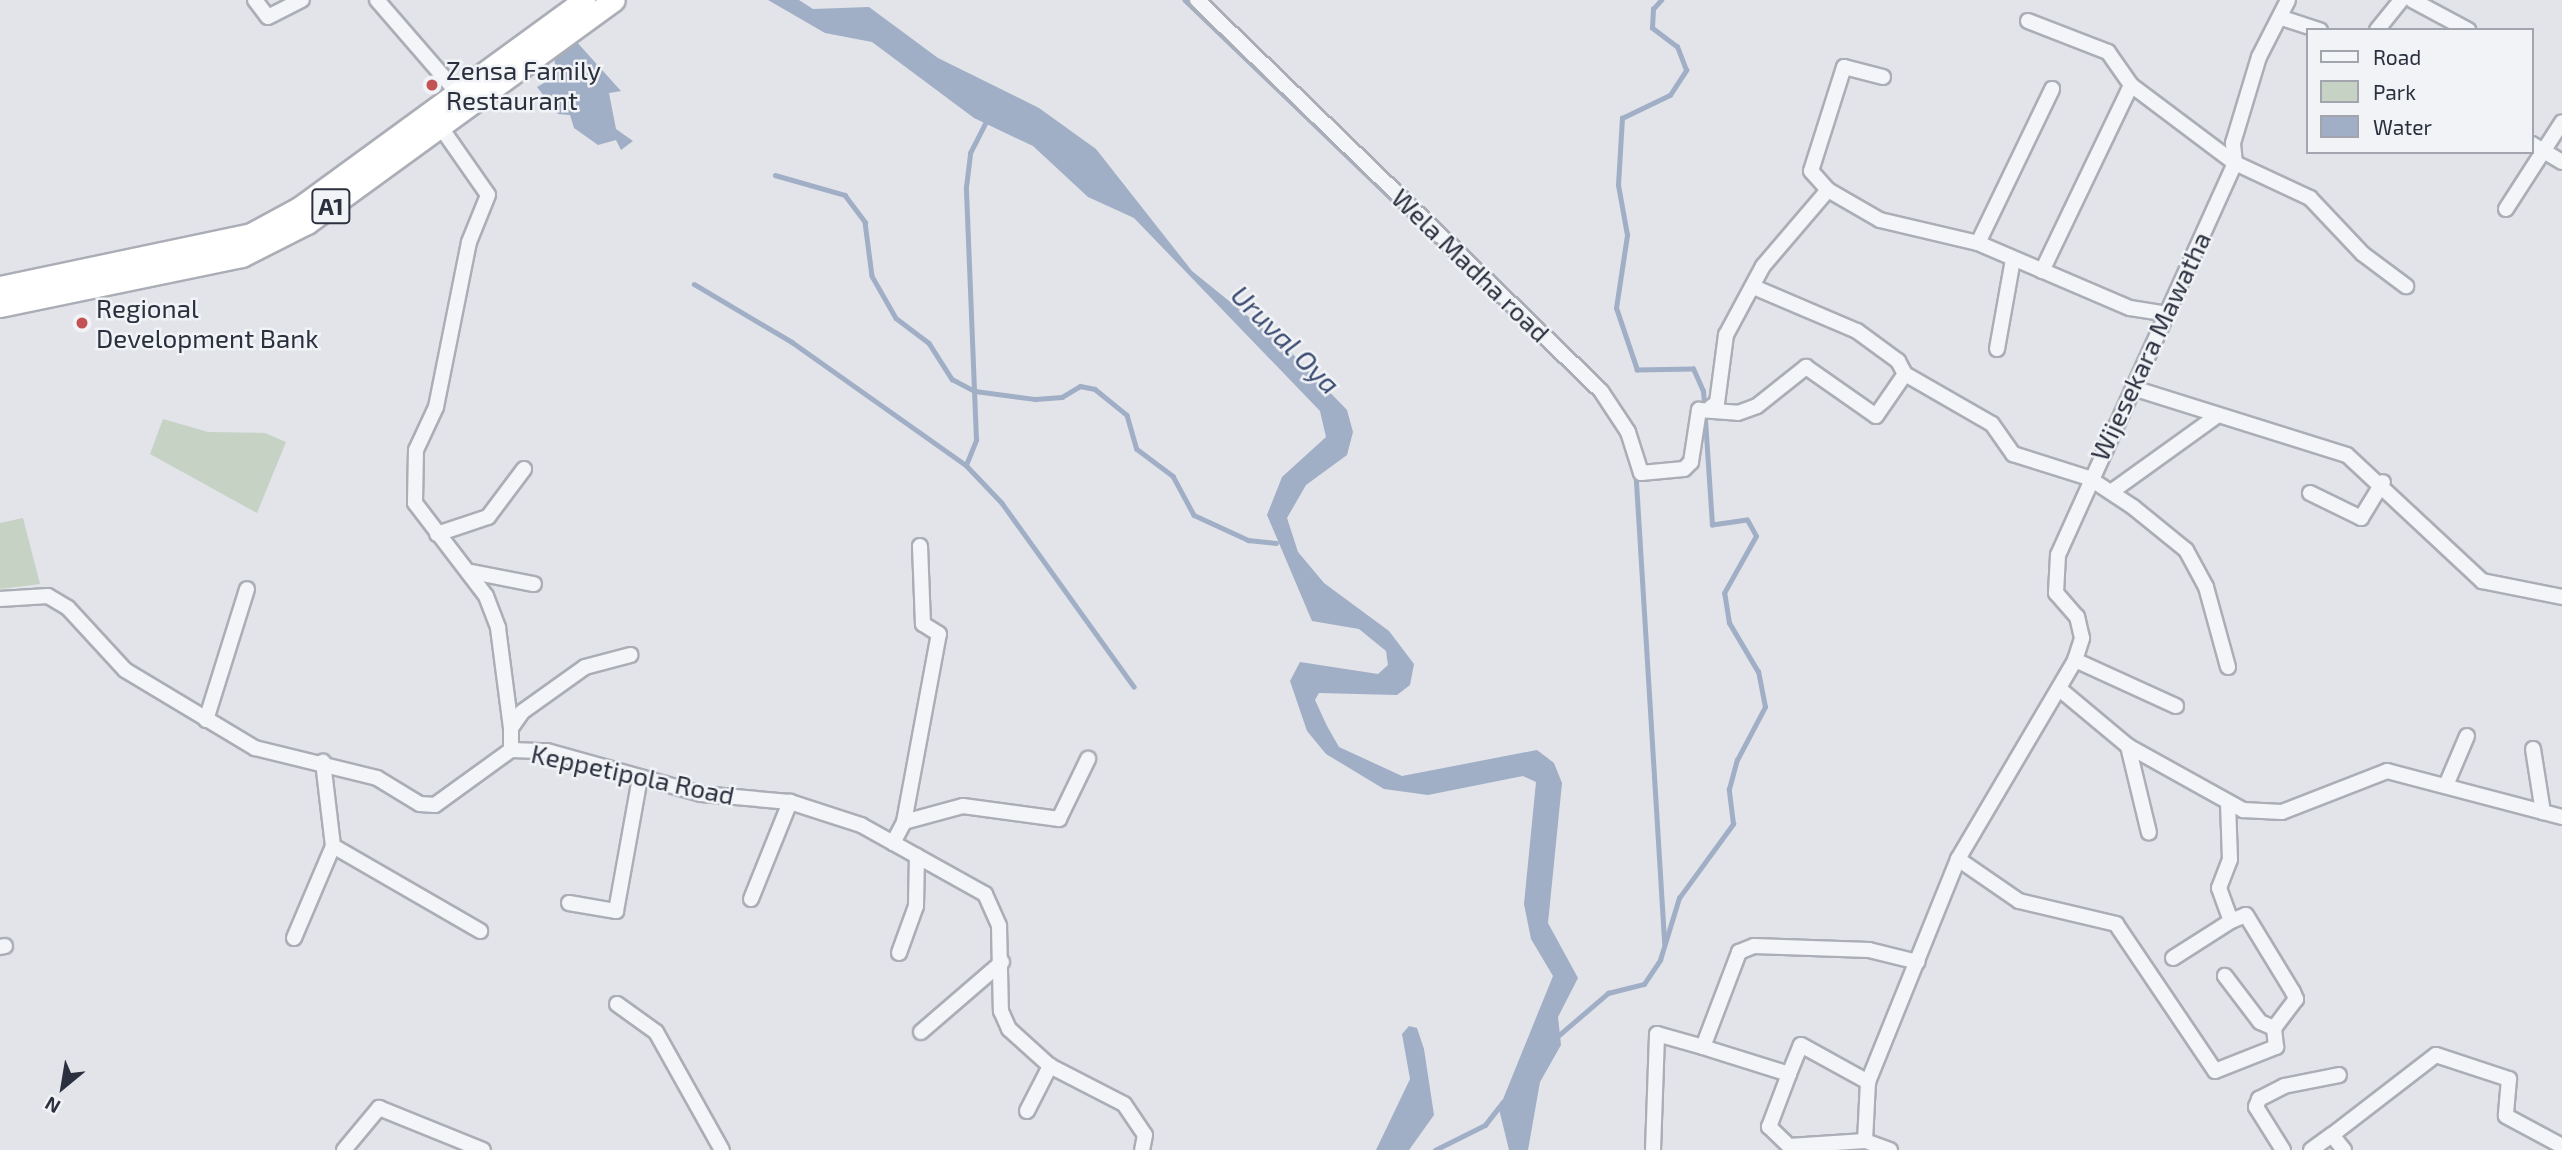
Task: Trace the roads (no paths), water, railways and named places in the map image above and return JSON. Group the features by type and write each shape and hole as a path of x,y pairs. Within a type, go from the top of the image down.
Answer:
{"highway":[{"name":"A1","path":"0,287 35,286 242,256 307,223 442,129 465,101 584,0"},
{"name":"A1","path":"0,306 35,286 251,234 299,208 465,101 614,0"}],"street":[{"path":"255,0 268,17 302,0"},
{"path":"377,0 465,101"},
{"name":"Wela Madha road","path":"1197,0 1601,391 1628,432 1641,473 1684,469 1691,462 1705,408"},
{"name":"Wijesekara Mawatha","path":"1865,1141 1868,1082 1958,859 2062,691 2075,660 2082,638 2077,617 2056,593 2058,555 2089,478 2133,387 2163,313 2235,163 2233,143 2259,57 2282,18 2288,0"},
{"path":"2379,28 2401,0"},
{"path":"2412,0 2464,28"},
{"path":"2282,18 2314,28"},
{"path":"2028,21 2108,52 2131,85 2235,163 2310,198 2364,254 2406,286"},
{"path":"1883,77 1844,67 1811,171 1828,190 1880,220 1978,243 2130,308 2163,313"},
{"path":"2042,271 2131,85"},
{"path":"1978,243 2052,89"},
{"path":"2506,209 2538,147 2562,122"},
{"path":"442,129 488,195 468,242 436,407 416,450 415,503 437,534 472,572 498,628 511,728 511,750"},
{"path":"2538,147 2562,162"},
{"path":"1705,408 1717,403 1726,335 1756,288 1763,266 1828,190"},
{"path":"1997,349 2013,259"},
{"path":"1756,288 1857,331 1898,361 1905,374 1992,424 2013,454 2089,478 2186,550 2206,587 2228,667"},
{"path":"1705,408 1738,413 1757,406 1806,368 1876,416 1905,374"},
{"path":"2133,387 2214,418 2347,455 2383,482 2482,582 2562,597"},
{"path":"2111,492 2214,418"},
{"path":"437,534 488,517 524,469"},
{"path":"2309,493 2361,518 2383,482"},
{"path":"893,843 904,822 939,634 923,624 920,546"},
{"path":"472,572 534,584"},
{"path":"206,720 247,589"},
{"name":"Keppetipola Road","path":"0,600 48,596 68,608 125,670 255,748 323,762 376,778 420,804 435,805 511,750 547,751 701,794 790,802 893,843 985,894 999,926 1005,1020 1050,1066 1124,1104 1145,1135 1142,1150"},
{"path":"511,728 522,712 585,667 630,655"},
{"path":"2075,660 2176,706"},
{"path":"2062,691 2128,746 2228,804 2282,812 2387,771 2447,783 2562,817"},
{"path":"2447,783 2467,736"},
{"path":"2128,746 2149,833"},
{"path":"2533,749 2543,812"},
{"path":"904,822 963,806 1059,819 1088,759"},
{"path":"294,938 333,846 323,762"},
{"path":"569,903 616,911 640,778"},
{"path":"751,899 790,802"},
{"path":"2228,804 2230,860 2219,888 2231,921"},
{"path":"333,846 480,931"},
{"path":"900,953 916,906 917,856"},
{"path":"1958,859 2019,901 2116,924 2215,1071 2276,1047 2274,1028 2296,999 2246,915 2231,921 2173,958"},
{"path":"1703,1047 1739,952 1754,946 1869,950 1918,962"},
{"path":"921,1032 1002,962"},
{"path":"2225,976 2260,1022 2274,1028"},
{"path":"617,1004 656,1032 722,1150"},
{"path":"1653,1150 1657,1034 1789,1074"},
{"path":"1868,1082 1801,1045 1769,1127 1789,1146 1865,1141 1890,1150"},
{"path":"2311,1150 2436,1055 2509,1079 2506,1116 2562,1146"},
{"path":"1027,1111 1050,1066"},
{"path":"2283,1150 2256,1107 2259,1098 2284,1086 2339,1075"},
{"path":"344,1150 379,1108 483,1150"},
{"path":"2332,1135 2344,1150"}],"water":[{"path":"768,0 799,0 813,9 869,7 938,58 1039,108 1096,149 1192,271 1287,348 1347,410 1353,432 1347,455 1306,485 1287,518 1298,552 1324,583 1389,631 1414,664 1410,685 1397,695 1319,693 1315,700 1339,747 1402,776 1537,750 1554,763 1562,783 1548,923 1578,978 1558,1017 1561,1045 1540,1082 1528,1150 1509,1150 1499,1109 1553,976 1531,939 1524,904 1536,782 1523,776 1428,795 1384,789 1326,754 1307,731 1290,681 1300,662 1378,674 1388,665 1386,651 1359,629 1312,621 1267,515 1282,477 1326,437 1320,411 1134,218 1088,197 1033,146 974,118 872,42 825,33"},
{"path":"575,40 621,91 609,93 616,129 633,141 621,150 616,140 598,145 574,128 570,115 558,114 537,87 556,76 554,54"},
{"path":"1409,1026 1417,1028 1424,1049 1434,1115 1409,1150 1376,1150 1410,1079 1402,1034"}],"waterway":[{"path":"1185,0 1483,287"},
{"name":"Uruval Oya","path":"1558,1036 1608,993 1644,984 1660,960 1679,898 1733,824 1729,789 1737,760 1765,707 1758,672 1729,623 1724,593 1756,536 1747,520 1712,525 1703,391 1693,369 1637,370 1616,308 1627,235 1618,185 1622,118 1670,95 1686,70 1677,47 1652,28 1653,9 1661,0"},
{"path":"966,465 976,440 966,187 970,153 985,124"},
{"path":"775,175 845,195 865,222 872,276 896,318 929,343 952,379 975,391 1035,399 1062,397 1080,386 1095,389 1127,415 1137,449 1173,476 1194,515 1248,540 1276,543"},
{"path":"694,284 792,342 966,465 1002,503 1134,687"},
{"path":"1550,351 1589,389"},
{"path":"1636,474 1665,943"},
{"name":"Uruval Oya","path":"1435,1150 1485,1125 1503,1102"}],"place":[{"name":"Zensa Family Restaurant","path":"432,85"},
{"name":"Regional Development Bank","path":"82,323"}]}
